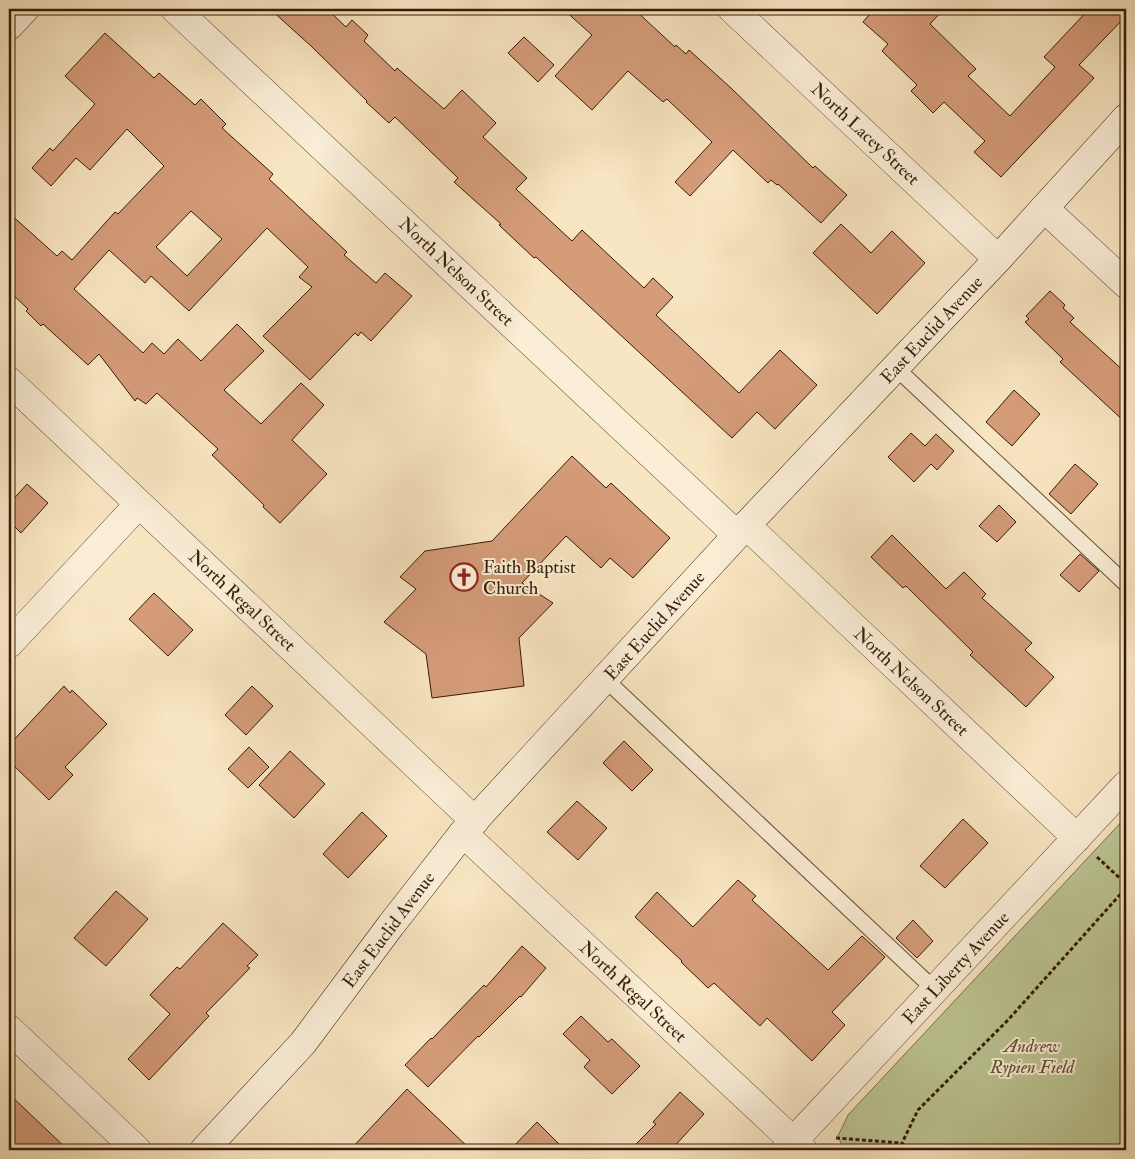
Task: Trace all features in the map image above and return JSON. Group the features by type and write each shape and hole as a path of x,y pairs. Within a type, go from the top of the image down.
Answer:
{"street":[{"path":"9,26 25,9"},
{"name":"North Nelson Street","path":"176,9 1077,838"},
{"name":"North Lacey Street","path":"732,9 998,259"},
{"name":"East Euclid Avenue","path":"204,1150 303,1043 391,925 469,827 606,680 741,530 998,259 1126,118"},
{"path":"1044,208 1126,284"},
{"name":"North Regal Street","path":"9,381 139,504 794,1147"},
{"path":"9,644 139,504"},
{"name":"East Liberty Avenue","path":"794,1147 935,990 1126,785"},
{"path":"10,1033 137,1150"}],"lane":[{"path":"896,368 1126,584"},
{"path":"606,680 935,990"}],"path":[{"path":"1077,838 1126,884"},
{"path":"902,1143 918,1110 1008,1020 1126,888"},
{"path":"835,1138 902,1143 908,1150"}],"green space":[{"name":"Andrew Rypien Field","path":"1126,817 1126,1150 844,1150 838,1136 848,1115"}],"building":[{"path":"270,9 327,9 346,27 352,20 368,35 364,41 395,71 397,68 444,109 462,90 496,123 483,137 527,178 516,189 572,241 582,230 644,288 653,278 673,297 656,315 739,393 780,350 817,385 775,429 757,412 732,438 499,225 501,224 454,182 458,178 395,117 389,123 311,46"},
{"path":"563,9 634,9 675,47 676,45 686,54 689,50 813,168 815,166 847,195 821,223 778,184 771,180 768,183 733,150 690,196 675,182 712,142 667,99 663,102 628,71 592,110 555,76 592,35"},
{"path":"874,9 944,9 930,24 976,69 968,76 1010,116 1055,67 1044,57 1089,9 1126,9 1126,16 1079,65 1094,78 1001,177 974,152 985,141 944,102 933,113 911,91 917,85 882,51 888,44 863,22"},
{"path":"105,33 154,78 159,73 195,105 201,99 226,124 222,128 273,174 269,179 347,252 344,255 376,283 385,273 412,296 371,341 361,332 358,336 355,333 310,380 263,336 312,287 299,277 308,267 267,228 189,311 151,276 145,283 109,250 74,289 143,353 152,343 164,354 178,339 201,361 237,324 264,351 224,390 261,424 301,383 324,405 292,440 327,474 280,523 212,455 218,449 157,393 146,404 137,398 135,401 99,354 88,365 43,324 41,326 26,311 28,309 9,291 9,213 57,256 62,251 72,260 115,212 118,214 164,166 127,129 90,170 76,158 51,186 32,168 50,148 53,151 95,104 65,76","holes":["191,211 222,239 187,276 156,247"]},
{"path":"524,37 554,65 538,82 508,53"},
{"path":"841,224 871,253 892,231 925,263 877,314 813,253"},
{"path":"1050,291 1065,305 1063,308 1074,318 1070,322 1126,373 1126,423 1060,362 1063,359 1025,322 1029,319 1026,316"},
{"path":"1014,390 1040,414 1012,446 986,422"},
{"path":"911,433 925,446 936,434 954,451 937,470 931,464 914,482 888,457"},
{"name":"Faith Baptist Church","path":"572,456 606,488 611,483 670,538 633,578 610,558 601,568 566,536 522,583 553,603 519,638 524,686 432,698 426,654 384,622 416,589 400,577 425,551 492,541"},
{"path":"1075,464 1098,484 1071,514 1049,494"},
{"path":"27,484 48,503 21,533 9,521 9,504"},
{"path":"999,505 1016,522 997,542 979,526"},
{"path":"892,535 946,589 964,572 986,594 982,598 1032,643 1025,650 1054,677 1026,707 970,655 973,652 906,586 903,588 871,557"},
{"path":"1080,554 1099,571 1079,592 1060,575"},
{"path":"154,593 193,630 168,656 129,619"},
{"path":"64,686 70,693 72,690 107,724 65,767 73,775 49,800 9,761 9,745"},
{"path":"252,686 273,706 246,735 225,715"},
{"path":"624,741 653,770 632,791 603,763"},
{"path":"249,747 269,767 248,788 228,769"},
{"path":"290,751 325,784 294,818 259,785"},
{"path":"577,801 607,828 578,860 547,832"},
{"path":"362,812 387,836 348,878 323,854"},
{"path":"963,819 988,843 945,888 920,866"},
{"path":"738,880 756,896 752,900 828,970 862,936 885,957 832,1012 845,1025 812,1061 767,1018 760,1026 714,983 708,988 635,917 657,892 693,927"},
{"path":"116,891 148,919 106,966 74,938"},
{"path":"913,920 933,941 917,958 896,938"},
{"path":"223,923 258,955 247,966 250,968 206,1013 209,1016 149,1080 128,1059 170,1014 150,995 177,967 180,969"},
{"path":"522,946 546,968 521,997 478,1036 428,1087 405,1065 484,985 486,987"},
{"path":"581,1016 608,1042 612,1039 640,1066 612,1094 584,1067 590,1060 563,1034"},
{"path":"407,1089 471,1150 350,1150"},
{"path":"680,1092 704,1114 671,1150 630,1150 656,1124 653,1122"},
{"path":"9,1094 68,1150 9,1150"},
{"path":"537,1122 565,1150 510,1150"}],"place":[{"name":"Faith Baptist Church","path":"464,577"}]}
